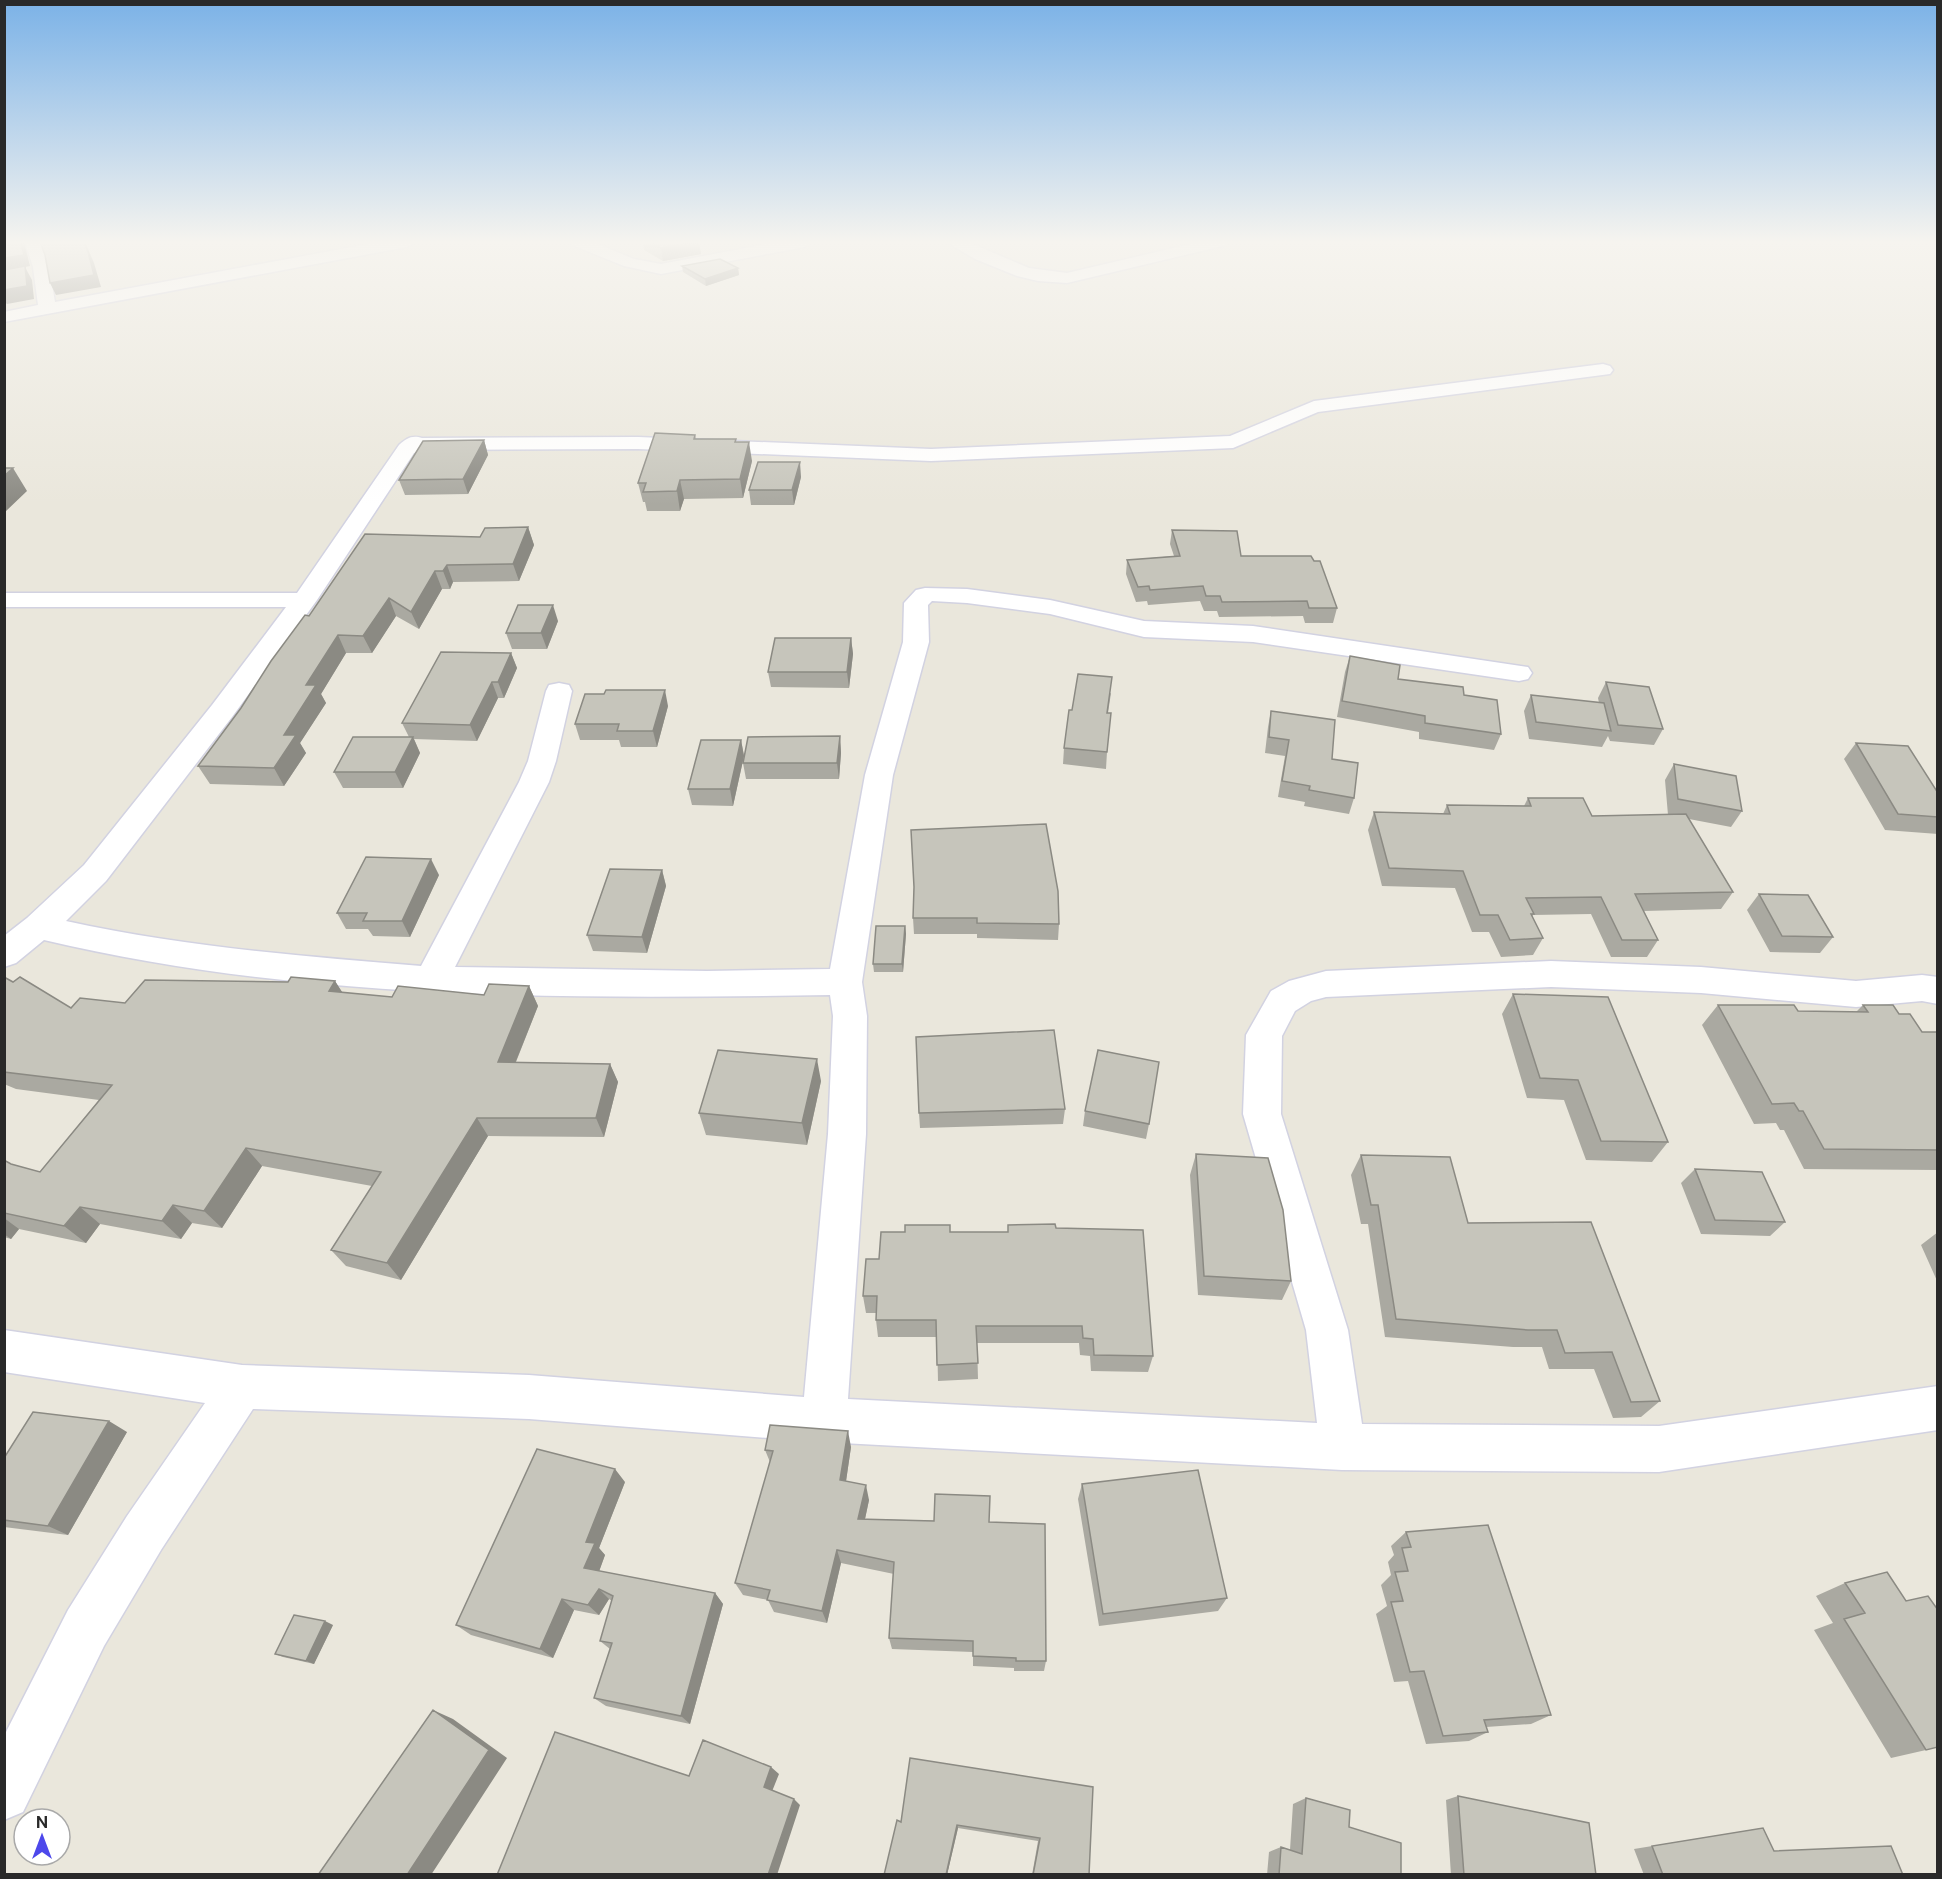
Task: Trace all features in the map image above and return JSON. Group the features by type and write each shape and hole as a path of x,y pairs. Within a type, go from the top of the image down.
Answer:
{"street":[{"path":"4,954 39,927 95,873 222,711 305,600 406,449 415,442 410,448 421,444 638,443 931,455 1002,450 1233,442 1314,407 1603,370"},
{"path":"824,1420 848,1134 850,1016 845,982 879,775 916,642 916,603 925,595 967,596 1050,607 1144,629 1253,634 1519,673"},
{"path":"4,600 305,600"},
{"path":"431,980 534,782 542,761 559,691"},
{"path":"39,927 117,945 256,965 431,980 707,984 845,982"},
{"path":"1342,1447 1327,1330 1263,1114 1264,1035 1284,1001 1301,990 1326,984 1551,974 1701,980 1856,994 1922,988 1938,991"},
{"path":"4,1352 242,1387 529,1397 824,1420 1342,1447 1659,1449 1938,1408"},
{"path":"4,1793 86,1628 144,1533 242,1387"}],"building":[{"path":"655,433 695,435 694,439 736,439 735,442 749,442 740,479 680,480 677,491 643,492 646,483 638,483"},
{"path":"484,440 463,479 399,480 423,441"},
{"path":"758,462 800,462 792,490 749,490"},
{"path":"4,468 13,468 4,476"},
{"path":"528,527 513,564 447,565 443,571 435,571 411,612 389,598 363,636 338,635 306,685 316,685 284,735 296,735 274,768 198,766 305,615 309,616 365,534 480,537 485,528"},
{"path":"1172,530 1237,531 1241,556 1311,556 1314,561 1320,561 1337,608 1309,608 1307,601 1222,602 1220,596 1206,596 1203,586 1150,590 1149,586 1138,587 1127,560 1180,556"},
{"path":"518,605 553,605 541,633 506,633"},
{"path":"775,638 851,638 847,672 768,672"},
{"path":"441,652 511,653 498,682 492,682 470,725 402,723"},
{"path":"1350,656 1400,665 1398,679 1463,687 1464,695 1497,700 1501,734 1425,723 1425,716 1342,701"},
{"path":"1078,674 1112,677 1107,713 1111,713 1107,752 1064,748 1069,710 1072,710"},
{"path":"1606,682 1649,687 1663,729 1618,725"},
{"path":"606,690 665,690 653,731 617,731 619,724 575,724 585,694 604,694"},
{"path":"1531,695 1604,703 1611,731 1536,722"},
{"path":"1271,711 1335,720 1332,759 1358,763 1354,798 1309,790 1310,786 1282,781 1289,740 1269,737"},
{"path":"840,736 837,763 743,763 748,737"},
{"path":"353,737 413,737 395,772 334,772"},
{"path":"701,740 741,740 730,789 688,789"},
{"path":"1856,743 1908,746 1938,793 1938,817 1898,814"},
{"path":"1674,764 1736,776 1742,811 1678,799"},
{"path":"1528,798 1583,798 1592,816 1686,814 1733,892 1635,894 1658,940 1622,940 1601,897 1526,898 1543,938 1510,940 1498,915 1480,915 1463,871 1389,868 1374,812 1450,814 1447,805 1531,806"},
{"path":"1046,824 1058,891 1059,924 977,923 977,918 913,918 911,830"},
{"path":"366,857 431,859 402,921 363,921 367,913 337,913"},
{"path":"610,869 662,870 642,937 587,935"},
{"path":"1759,894 1808,895 1833,937 1782,936"},
{"path":"876,926 905,926 902,964 873,964"},
{"path":"4,977 13,982 20,977 71,1008 80,998 125,1003 145,980 288,982 291,977 335,981 329,991 392,997 398,986 484,995 489,984 529,986 498,1062 610,1064 596,1118 477,1118 387,1263 331,1250 381,1172 246,1148 204,1211 173,1205 162,1221 80,1207 64,1226 4,1213 4,1160 40,1172 112,1085 4,1072"},
{"path":"1513,994 1608,997 1668,1142 1601,1141 1578,1080 1540,1078"},
{"path":"1718,1005 1794,1005 1798,1011 1868,1012 1863,1005 1893,1005 1899,1014 1910,1014 1922,1032 1938,1032 1938,1150 1824,1149 1803,1111 1799,1111 1794,1103 1772,1104"},
{"path":"1054,1030 1065,1109 919,1113 916,1037"},
{"path":"718,1050 817,1059 802,1123 699,1113"},
{"path":"1098,1050 1159,1062 1149,1124 1085,1111"},
{"path":"1196,1154 1268,1158 1283,1210 1291,1281 1204,1276"},
{"path":"1361,1155 1450,1157 1468,1223 1591,1222 1660,1401 1631,1402 1612,1352 1565,1353 1557,1330 1528,1330 1396,1319 1378,1205 1371,1205"},
{"path":"1695,1169 1762,1172 1785,1222 1715,1220"},
{"path":"1055,1224 1056,1228 1143,1230 1153,1356 1094,1355 1093,1339 1083,1338 1082,1326 976,1326 978,1363 937,1365 936,1320 876,1320 877,1296 863,1296 866,1259 879,1259 881,1232 905,1232 905,1225 950,1225 950,1232 1008,1232 1008,1225"},
{"path":"33,1412 109,1421 48,1526 4,1520 4,1458"},
{"path":"770,1425 848,1431 840,1480 866,1485 858,1519 934,1521 935,1494 990,1496 989,1522 1045,1524 1046,1661 1016,1661 1016,1658 973,1656 973,1641 889,1638 894,1562 837,1550 822,1611 767,1600 770,1590 735,1583 773,1451 765,1450"},
{"path":"537,1449 615,1469 586,1542 595,1543 584,1568 715,1593 681,1716 594,1698 612,1643 600,1641 613,1596 599,1589 588,1605 562,1599 540,1649 456,1625"},
{"path":"1198,1470 1227,1598 1103,1614 1082,1484"},
{"path":"1488,1525 1551,1715 1484,1720 1488,1732 1443,1736 1424,1671 1410,1672 1391,1602 1403,1601 1395,1572 1408,1571 1402,1548 1411,1547 1406,1532"},
{"path":"1887,1572 1906,1601 1928,1596 1938,1610 1938,1747 1926,1750 1844,1619 1865,1613 1845,1583"},
{"path":"294,1615 325,1621 306,1661 275,1654"},
{"path":"433,1710 489,1750 407,1875 318,1875"},
{"path":"555,1732 689,1776 703,1740 771,1767 764,1787 794,1799 768,1875 497,1875"},
{"path":"910,1758 1093,1787 1089,1875 1033,1875 1040,1838 957,1825 946,1875 884,1875 897,1820 901,1822"},
{"path":"1458,1796 1589,1823 1596,1875 1464,1875"},
{"path":"1306,1798 1350,1810 1349,1827 1401,1843 1401,1875 1279,1875 1281,1847 1302,1854"},
{"path":"1763,1828 1774,1851 1891,1846 1903,1875 1663,1875 1652,1846"}]}
